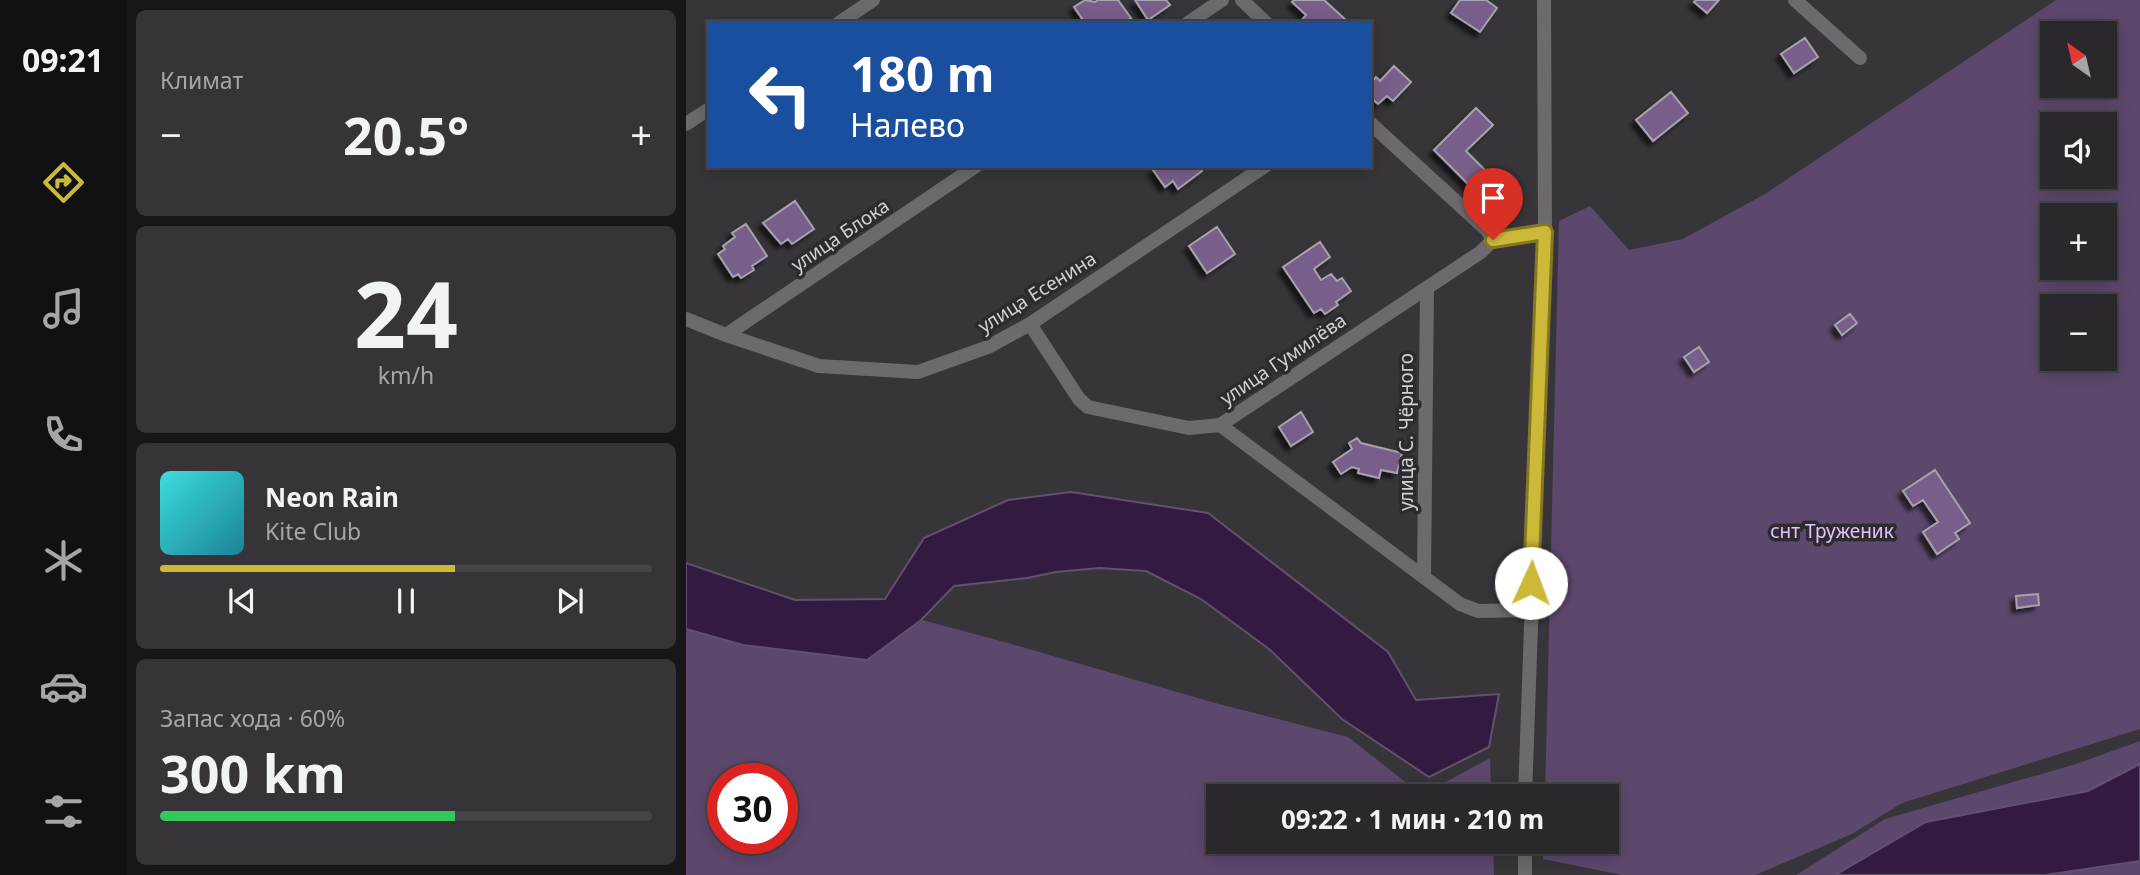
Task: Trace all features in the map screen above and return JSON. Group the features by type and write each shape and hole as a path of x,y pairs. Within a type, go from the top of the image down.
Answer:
{"street":[{"path":"842,21 873,0"},
{"path":"1191,21 1222,0"},
{"path":"1242,0 1264,21"},
{"path":"1525,784 1545,232 1544,0"},
{"path":"1795,0 1860,58"},
{"path":"686,124 707,110"},
{"path":"1372,124 1487,230 1493,240 1545,232"},
{"name":"улица Блока","path":"726,335 973,168"},
{"name":"улица Есенина","path":"686,319 819,366 918,372 988,347 1030,324 1262,168"},
{"name":"улица Гумилёва","path":"1030,324 1079,399 1088,407 1189,428 1220,425 1481,252 1493,240"},
{"name":"улица С. Чёрного","path":"1424,576 1427,288"},
{"path":"1220,425 1460,604 1478,611 1530,610"},
{"path":"1525,854 1525,875"}],"green space":[{"name":"снт Труженик","path":"2056,0 2140,0 2140,729 1902,803 1852,834 1755,875 1622,875 1543,859 1543,854 1619,854 1619,784 1545,784 1559,221 1590,206 1629,250 1683,239 1765,194"},
{"path":"922,620 1215,703 1348,737 1408,784 1206,784 1206,854 1493,854 1494,875 686,875 686,629 743,645 867,660"},
{"path":"2140,741 2140,875 1796,875 1885,819 2076,764"},
{"path":"1490,758 1491,784 1442,784"}],"shaded area":[{"path":"1071,492 1208,513 1388,652 1416,700 1499,694 1489,747 1429,777 1342,719 1269,649 1201,599 1146,571 1099,568 954,586 921,620 867,660 743,645 686,629 686,563 795,600 885,599 924,538 1008,500"},
{"path":"2140,764 2140,861 2045,875 1835,875 1926,822 2088,791"}],"building":[{"path":"1085,0 1118,0 1131,18 1127,21 1084,21 1074,7"},
{"path":"1135,0 1166,0 1170,5 1148,20"},
{"path":"1324,0 1346,20 1303,21 1306,15 1292,2"},
{"path":"1460,0 1486,0 1497,8 1480,32 1451,13"},
{"path":"1719,0 1707,13 1694,2"},
{"path":"1805,38 1818,57 1794,73 1781,54"},
{"path":"1394,66 1411,82 1393,101 1387,96 1378,104 1372,99 1372,82 1376,77 1380,81"},
{"path":"1671,92 1688,113 1653,141 1636,120"},
{"path":"1476,108 1493,125 1466,151 1518,203 1503,219 1434,150"},
{"path":"1200,168 1202,171 1178,189 1173,181 1165,187 1153,170"},
{"path":"795,201 814,229 792,244 788,239 781,244 763,223"},
{"path":"746,224 767,256 752,266 754,270 741,278 738,274 733,277 718,254 725,249 723,246 735,237 732,233"},
{"path":"1217,227 1235,254 1207,273 1189,246"},
{"path":"1320,242 1330,257 1314,269 1321,280 1331,274 1337,281 1342,278 1351,291 1325,314 1321,309 1314,313 1283,267"},
{"path":"1850,314 1857,323 1842,335 1835,325"},
{"path":"1699,347 1709,362 1694,372 1684,357"},
{"path":"1301,412 1313,432 1291,446 1279,427"},
{"path":"1357,438 1361,443 1402,453 1397,473 1381,470 1379,478 1358,473 1359,469 1352,467 1341,474 1333,462 1352,449 1349,443"},
{"path":"1935,470 1970,523 1955,533 1959,539 1937,554 1923,532 1938,522 1923,500 1913,506 1903,491"},
{"path":"2038,594 2039,605 2017,608 2016,596"}],"route":[{"path":"1493,240 1545,232 1531,583"}]}
